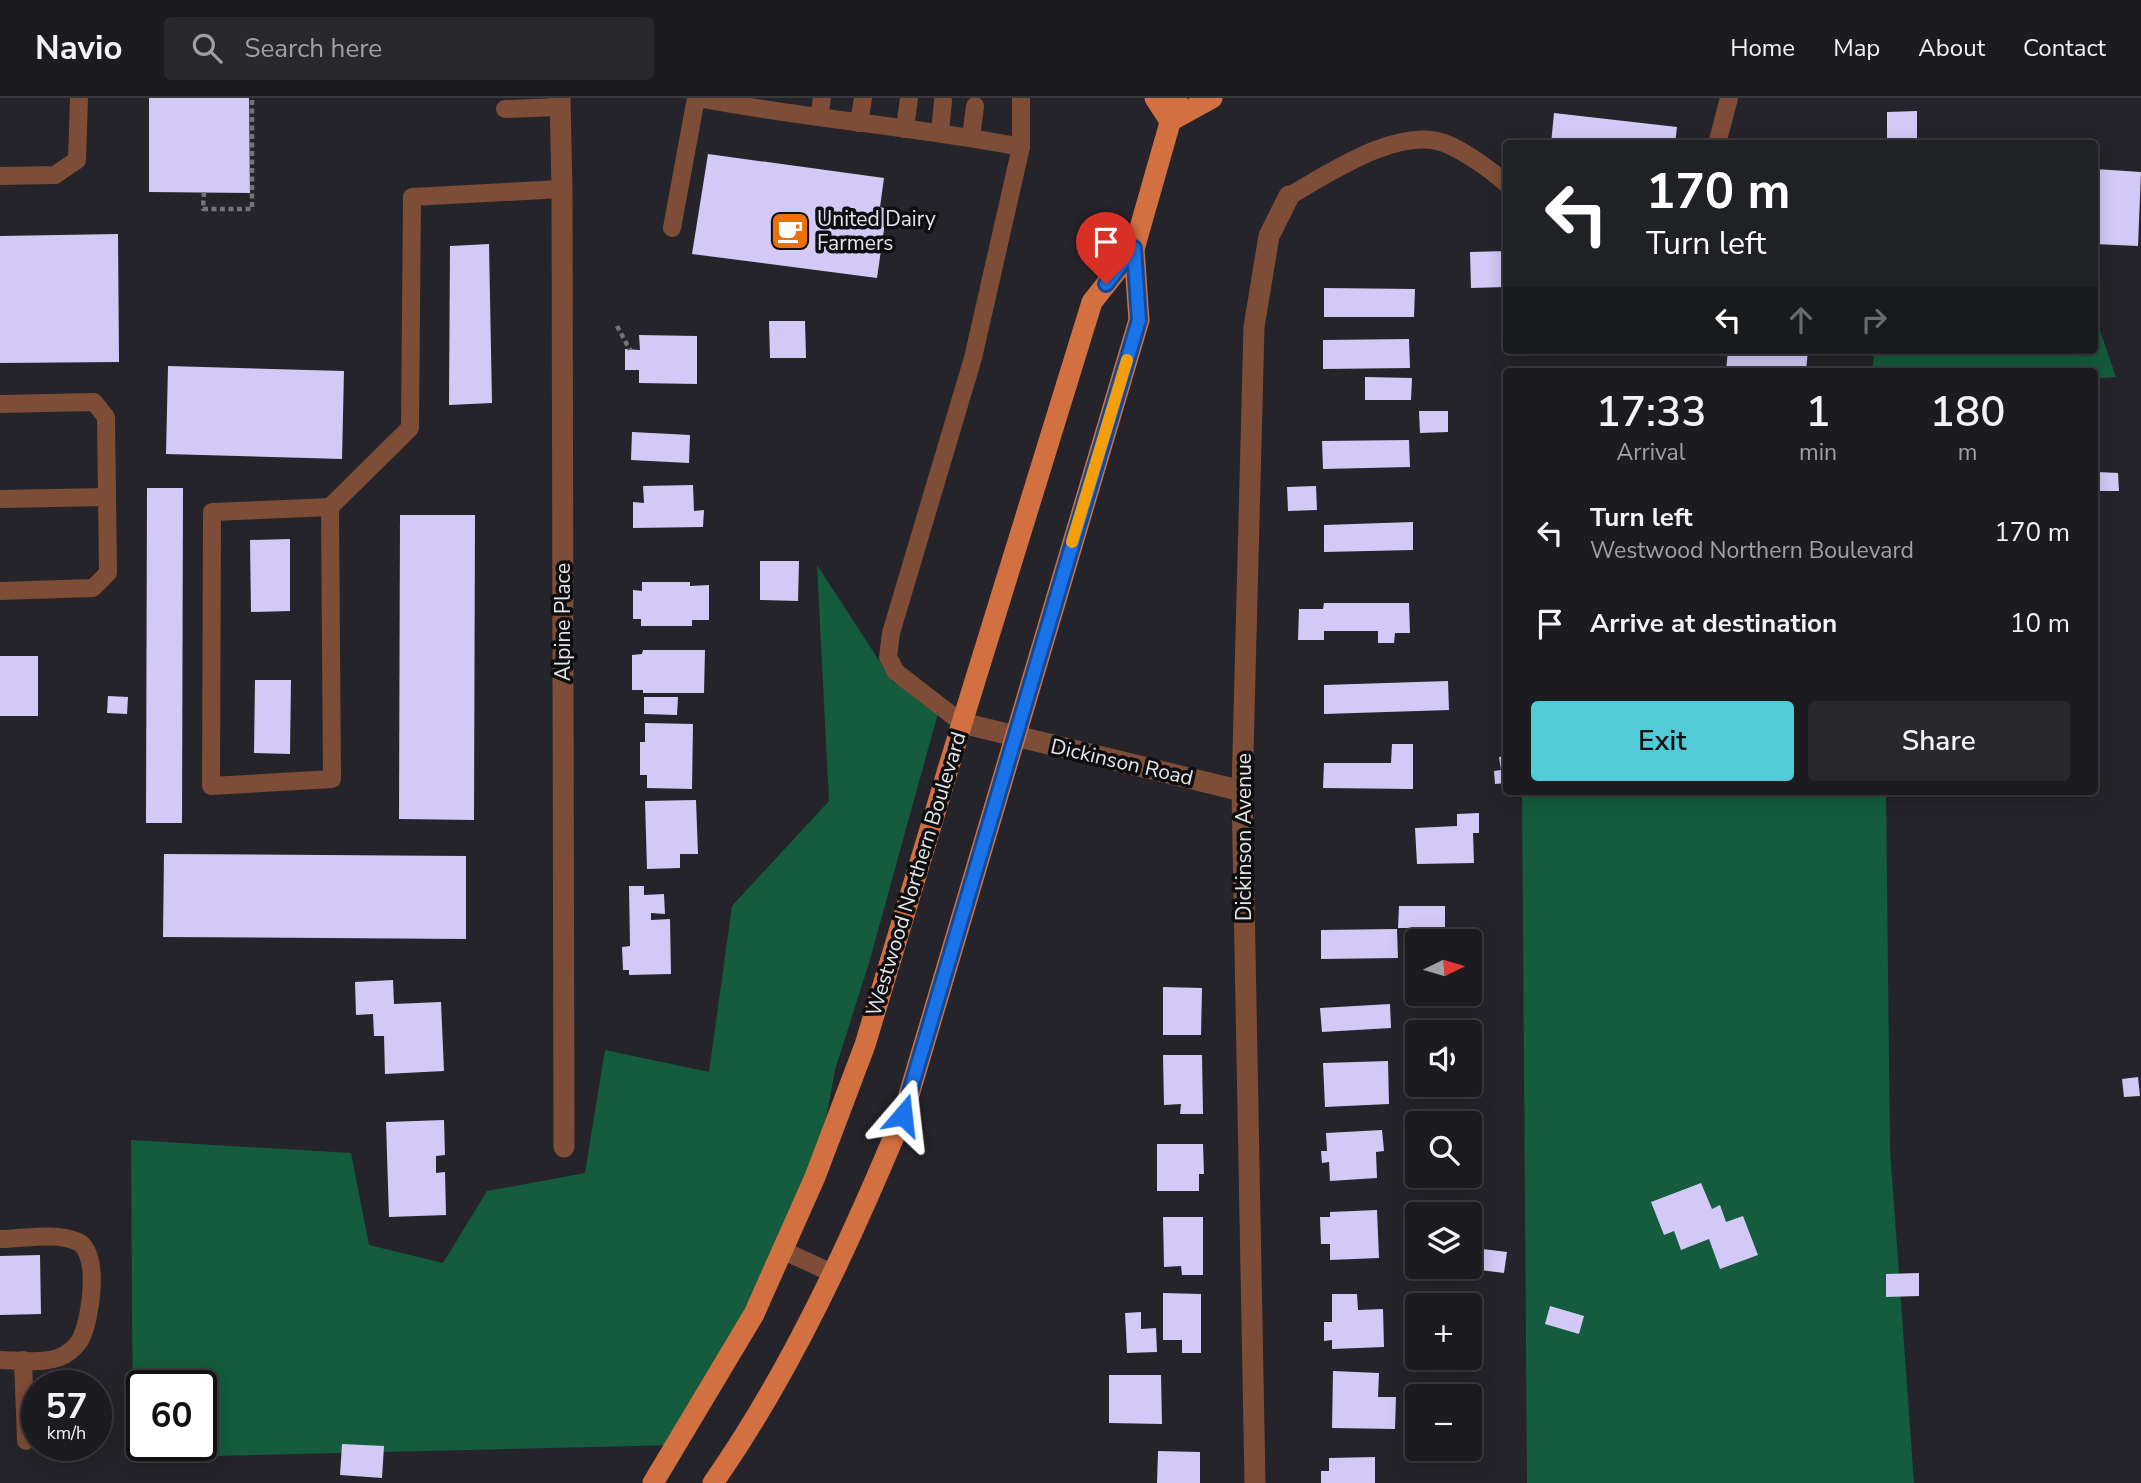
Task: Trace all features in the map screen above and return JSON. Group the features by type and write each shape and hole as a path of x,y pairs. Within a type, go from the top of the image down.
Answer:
{"main road":[{"path":"1155,98 1170,121 1212,98"},
{"name":"Westwood Northern Boulevard","path":"712,1483 742,1440 809,1321 864,1208 903,1115 1139,320 1134,248 1177,98"},
{"name":"Westwood Northern Boulevard","path":"653,1483 754,1314 815,1177 865,1045 1092,302 1134,248"}],"street":[{"name":"Alpine Place","path":"560,103 564,1147"},
{"name":"Dickinson Avenue","path":"1255,1483 1242,791 1254,327 1269,236 1289,196"},
{"name":"Dickinson Road","path":"962,723 1242,791"}],"lane":[{"path":"0,176 55,175 77,160 79,98"},
{"path":"673,228 697,98 784,105 819,117 940,132 1021,147"},
{"path":"819,117 822,98"},
{"path":"859,123 863,98"},
{"path":"905,129 909,98"},
{"path":"962,723 896,672 888,656 891,633 973,358 1021,147 1021,98"},
{"path":"1718,140 1729,98"},
{"path":"940,132 943,101"},
{"path":"505,109 560,103"},
{"path":"971,137 975,106"},
{"path":"1289,196 1391,144 1419,140 1443,142 1490,169 1503,180"},
{"path":"330,507 332,779 211,786 212,512 330,507 410,428 412,197 562,189"},
{"path":"0,404 94,402 106,417 108,573 93,588 0,591"},
{"path":"0,499 107,497"},
{"path":"0,1239 56,1238 77,1241 86,1248 91,1259 90,1315 81,1339 68,1354 53,1360 0,1360"},
{"path":"782,1250 832,1273"},
{"path":"23,1360 23,1370"}],"path":[{"path":"204,192 203,209 252,209 252,98"},
{"path":"617,326 630,349"}],"green space":[{"path":"2098,325 2116,377 2098,379 2098,368 1872,368 1874,354 2098,354"},
{"path":"817,565 893,682 940,706 869,963 835,1070 815,1177 677,1445 217,1456 217,1370 132,1370 131,1140 351,1153 369,1245 443,1263 487,1191 585,1173 605,1050 709,1072 732,906 829,801"},
{"path":"1522,795 1886,795 1890,1149 1914,1483 1527,1483"}],"building":[{"path":"149,98 249,98 250,193 149,192"},
{"path":"1917,111 1917,140 1887,140 1887,112"},
{"path":"1554,113 1677,127 1675,140 1551,140"},
{"name":"United Dairy Farmers","path":"708,154 884,178 880,207 887,209 877,278 692,254"},
{"path":"2098,169 2141,172 2138,246 2098,244"},
{"path":"118,234 119,362 0,363 0,236"},
{"path":"489,244 492,403 449,405 450,246"},
{"path":"1503,251 1503,287 1471,288 1470,252"},
{"path":"1324,288 1415,289 1414,317 1324,317"},
{"path":"769,321 805,321 806,358 770,358"},
{"path":"639,335 697,336 697,384 639,383 639,370 625,370 625,349 640,350"},
{"path":"1409,339 1410,368 1323,369 1323,340"},
{"path":"1728,354 1808,354 1806,368 1726,368"},
{"path":"168,366 344,371 342,459 166,454"},
{"path":"1365,377 1412,378 1411,400 1365,400"},
{"path":"1419,411 1448,411 1448,432 1420,433"},
{"path":"632,432 690,435 689,463 631,460"},
{"path":"1409,440 1410,467 1323,469 1322,441"},
{"path":"2098,472 2118,473 2119,491 2099,491"},
{"path":"693,485 694,511 704,510 703,527 633,528 633,502 644,503 643,486"},
{"path":"1316,486 1317,510 1288,511 1287,487"},
{"path":"147,488 183,488 182,823 146,823"},
{"path":"400,515 475,515 474,820 399,819"},
{"path":"1413,522 1413,550 1324,552 1324,525"},
{"path":"290,539 290,611 251,612 250,540"},
{"path":"760,561 799,561 798,601 760,600"},
{"path":"642,582 690,582 690,586 709,585 709,620 692,620 692,626 641,626 641,619 633,619 633,590 642,591"},
{"path":"1324,603 1409,603 1410,633 1395,633 1394,643 1378,643 1378,631 1324,631 1324,640 1298,640 1299,609 1323,609"},
{"path":"643,650 705,650 704,693 643,693 643,690 632,690 632,655 642,654"},
{"path":"0,656 38,656 38,716 0,716"},
{"path":"255,680 291,680 290,754 254,753"},
{"path":"1448,681 1449,710 1324,714 1324,685"},
{"path":"108,696 128,697 127,714 107,713"},
{"path":"644,697 678,697 677,715 644,714"},
{"path":"645,723 693,724 692,789 647,788 647,775 640,775 640,742 645,742"},
{"path":"1392,744 1413,744 1413,789 1323,788 1324,763 1391,763"},
{"path":"1503,756 1503,783 1495,784 1494,771 1501,770 1499,757"},
{"path":"696,800 698,854 680,854 680,868 647,869 645,801"},
{"path":"1479,813 1479,833 1473,833 1474,863 1417,864 1415,828 1457,826 1457,814"},
{"path":"164,854 466,856 466,939 163,937"},
{"path":"629,886 644,886 644,895 664,894 665,914 651,913 651,920 670,919 671,974 629,975 629,970 623,970 622,947 630,946"},
{"path":"1399,906 1445,906 1445,928 1398,928"},
{"path":"1397,929 1398,958 1321,959 1321,930"},
{"path":"393,980 394,1004 441,1002 444,1071 385,1074 384,1036 374,1036 373,1014 356,1015 355,982"},
{"path":"1163,987 1202,988 1201,1035 1163,1035"},
{"path":"1390,1004 1391,1028 1322,1032 1320,1008"},
{"path":"1163,1055 1202,1055 1203,1114 1180,1114 1181,1104 1164,1105"},
{"path":"1388,1061 1389,1104 1325,1107 1323,1063"},
{"path":"2138,1077 2140,1096 2124,1097 2122,1079"},
{"path":"444,1120 445,1155 436,1156 436,1173 445,1172 446,1215 389,1217 386,1122"},
{"path":"1382,1130 1384,1151 1376,1152 1377,1178 1330,1181 1329,1162 1322,1163 1321,1151 1327,1151 1326,1133"},
{"path":"1157,1144 1203,1144 1204,1174 1199,1174 1199,1191 1157,1191"},
{"path":"1701,1183 1712,1209 1720,1205 1726,1222 1743,1216 1758,1255 1720,1269 1709,1239 1681,1250 1674,1231 1664,1235 1651,1202"},
{"path":"1377,1210 1379,1258 1330,1260 1330,1244 1321,1244 1320,1217 1330,1217 1330,1212"},
{"path":"1163,1217 1203,1217 1203,1275 1182,1275 1181,1266 1164,1267"},
{"path":"1483,1249 1507,1252 1504,1273 1482,1270"},
{"path":"40,1255 41,1314 0,1315 0,1256"},
{"path":"1919,1273 1919,1296 1886,1297 1886,1274"},
{"path":"1163,1293 1201,1294 1201,1353 1182,1353 1182,1340 1163,1340"},
{"path":"1332,1294 1357,1294 1358,1310 1383,1309 1384,1347 1332,1349 1332,1340 1324,1341 1324,1322 1332,1322"},
{"path":"1550,1306 1584,1316 1579,1334 1545,1324"},
{"path":"1141,1312 1141,1329 1156,1328 1157,1352 1127,1353 1125,1313"},
{"path":"1333,1371 1379,1373 1378,1397 1396,1397 1395,1429 1332,1428"},
{"path":"1109,1375 1161,1375 1162,1424 1109,1423"},
{"path":"342,1444 384,1446 382,1478 340,1475"},
{"path":"1158,1451 1200,1452 1200,1483 1157,1483"},
{"path":"1375,1457 1375,1483 1321,1483 1321,1471 1329,1471 1329,1458"}],"slow traffic":[{"path":"1072,542 1127,360"}],"place":[{"name":"United Dairy Farmers","path":"790,231"}],"route":[{"path":"903,1115 1139,320 1134,248 1106,284"}]}
